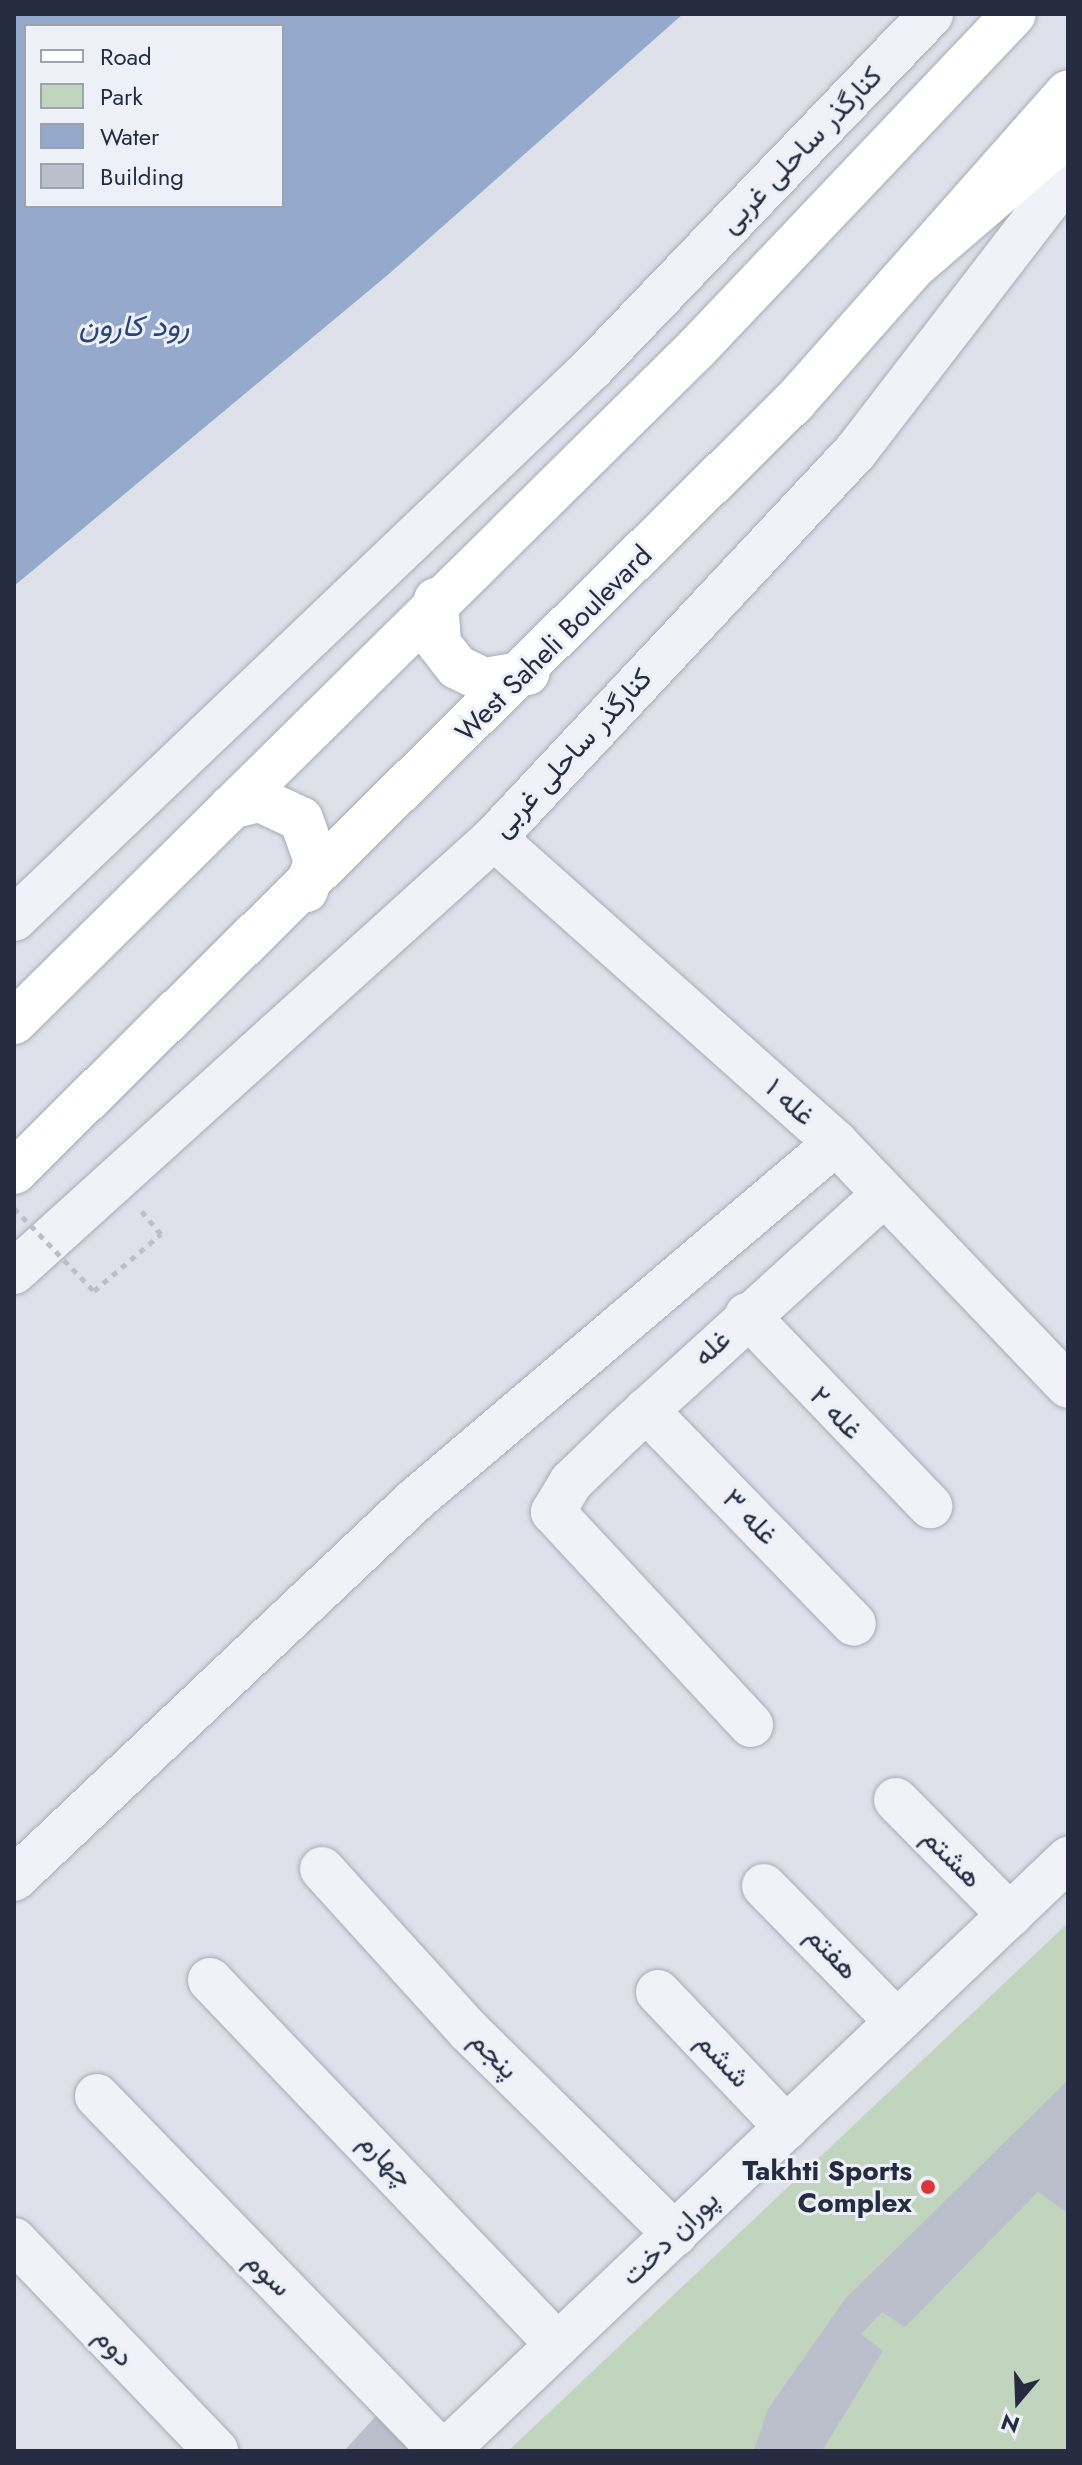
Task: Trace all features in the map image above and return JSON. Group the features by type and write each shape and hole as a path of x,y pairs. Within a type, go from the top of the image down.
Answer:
{"main road":[{"path":"14,1022 436,600 697,348 1014,14"},
{"name":"West Saheli Boulevard","path":"14,1172 527,673 795,401 1068,92"},
{"path":"918,263 1068,134"},
{"path":"436,600 439,644 457,667 484,680 527,673"},
{"path":"231,807 260,800 301,819 316,861 306,890"}],"street":[{"name":"کنارگذر ساحلی غربی","path":"14,919 592,368 931,14"},
{"name":"کنارگذر ساحلی غربی","path":"14,1272 494,838 856,451 1068,176"},
{"name":"غله ۱","path":"494,838 836,1143 1068,1386"},
{"path":"14,1879 415,1500 836,1143"},
{"name":"غله","path":"751,1725 553,1512 571,1482 747,1315 884,1194"},
{"name":"غله ۲","path":"747,1315 930,1506"},
{"name":"غله ۳","path":"646,1410 854,1624"},
{"name":"هشتم","path":"896,1800 1010,1915"},
{"name":"پوران دخت","path":"444,2451 1068,1859"},
{"name":"پنجم","path":"322,1869 468,2030 675,2234"},
{"name":"هفتم","path":"764,1886 897,2022"},
{"name":"چهارم","path":"210,1980 558,2345"},
{"name":"ششم","path":"658,1992 787,2128"},
{"name":"سوم","path":"97,2096 444,2451"},
{"name":"دوم","path":"14,2240 216,2451"}],"path":[{"path":"14,1208 94,1291 161,1234"}],"green space":[{"name":"Takhti Sports Complex","path":"1068,1923 1068,2451 508,2451"}],"water":[{"name":"رود کارون","path":"14,14 683,14 390,273 14,586"}],"building":[{"path":"1068,2080 1068,2213 1038,2192 905,2327 882,2312 861,2334 883,2351 822,2451 754,2451 768,2409 845,2299"},
{"path":"385,2406 419,2451 344,2451"}],"place":[{"name":"Takhti Sports Complex","path":"928,2187"}]}
